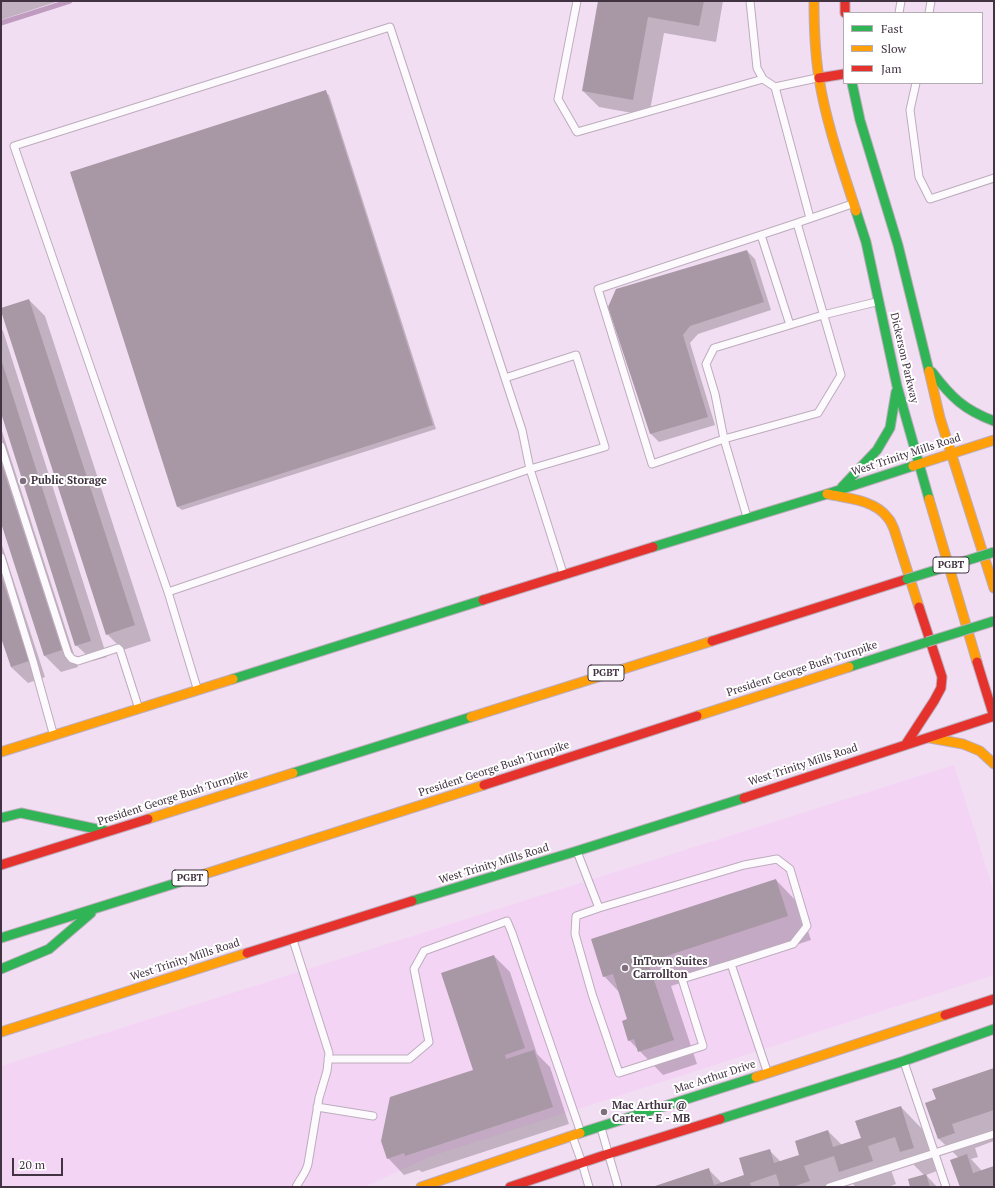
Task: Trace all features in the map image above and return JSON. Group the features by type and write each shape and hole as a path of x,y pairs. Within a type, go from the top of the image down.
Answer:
{"main road":[{"name":"Dickerson Parkway","path":"814,1 814,20 820,78 830,128 866,242 897,386 918,464 994,717"},
{"path":"845,1 845,12"},
{"path":"820,78 843,74"},
{"name":"Dickerson Parkway","path":"852,84 860,120 898,245 940,418 994,588"},
{"path":"928,367 948,393 964,408 994,421"},
{"path":"840,489 877,450 890,428 897,386"},
{"name":"West Trinity Mills Road","path":"1,752 563,575 748,519 994,440"},
{"path":"827,494 870,504 882,511 889,518 894,529 942,677 941,688 906,744"},
{"name":"President George Bush Turnpike","path":"1,865 994,552"},
{"name":"President George Bush Turnpike","path":"1,938 994,621"},
{"name":"West Trinity Mills Road","path":"1,1032 292,938 577,851 906,744 994,717"},
{"path":"925,738 963,744 980,751 994,764"},
{"path":"1,818 21,813 108,831"},
{"path":"1,968 49,949 98,907"},
{"name":"Mac Arthur Drive","path":"421,1187 600,1126 994,999"},
{"path":"510,1187 608,1154 904,1061 994,1029"}],"lane":[{"path":"577,1 558,99 577,132 763,79"},
{"path":"750,1 757,68 763,79 775,87 810,218"},
{"path":"899,12 901,1"},
{"path":"928,12 931,1"},
{"path":"197,690 168,592 14,146 390,27 522,430 530,469 563,575"},
{"path":"775,87 820,78"},
{"path":"916,84 910,110 919,177 930,199 994,178"},
{"path":"797,223 841,375 818,412 724,439 652,464 598,290 810,218 854,204"},
{"path":"762,235 790,325"},
{"path":"748,519 724,439 715,394 706,364 714,348 823,315 879,301"},
{"path":"168,592 530,469 605,447 576,355 505,378"},
{"path":"1,446 68,654 72,659 78,661 118,648 120,650 139,709"},
{"path":"1,557 54,736"},
{"path":"577,851 599,908"},
{"path":"777,859 790,869 807,926 793,944 731,964 682,979 703,1046 619,1073 592,994 575,934 576,916 744,865 777,859"},
{"path":"328,1059 409,1059 429,1042 414,969 424,951 507,921 576,1134 588,1187"},
{"path":"292,938 329,1053 327,1071 317,1107 311,1152 306,1170 296,1187"},
{"path":"731,964 767,1073"},
{"path":"904,1061 946,1187"},
{"path":"317,1107 373,1116"},
{"path":"600,1126 618,1187"},
{"path":"829,1187 994,1134"}],"shaded area":[{"path":"954,765 994,892 994,975 432,1156 364,1187 1,1187 1,1066"}],"building":[{"path":"598,1 704,1 699,26 648,17 633,100 582,91"},
{"path":"326,90 433,425 177,507 70,172"},
{"path":"747,250 764,302 690,326 683,335 708,417 650,434 608,307 616,289"},
{"path":"29,299 135,625 106,635 1,311 1,308"},
{"path":"1,359 91,641 75,646 1,413"},
{"path":"1,462 62,650 44,656 1,523"},
{"path":"1,575 29,661 11,667 1,638"},
{"name":"InTown Suites Carrollton","path":"776,879 788,916 648,962 674,1040 638,1052 634,1039 628,1041 622,1021 627,1019 613,974 603,977 591,939"},
{"path":"494,955 525,1048 505,1055 506,1059 534,1050 553,1107 405,1156 404,1153 387,1159 381,1141 390,1097 473,1070 441,973"},
{"path":"994,1068 994,1110 952,1124 955,1133 938,1139 925,1103 936,1099 932,1089"},
{"path":"901,1106 914,1148 900,1152 895,1137 868,1146 873,1161 839,1172 834,1156 804,1166 810,1181 792,1187 780,1187 776,1174 750,1183 751,1187 652,1187 709,1168 714,1185 744,1175 739,1158 770,1149 774,1163 799,1155 795,1141 828,1130 833,1147 861,1138 855,1121"},
{"path":"967,1154 973,1173 994,1166 994,1187 960,1187 950,1160"},
{"path":"926,1174 930,1187 910,1187 908,1179"}],"waterway":[{"path":"1,23 70,1"}],"traffic: fast":[{"path":"852,84 860,120 898,245 929,371"},
{"path":"856,211 866,242 897,386 929,499"},
{"path":"932,372 945,389 959,402 974,412 994,421"},
{"path":"842,487 877,450 890,428 896,392"},
{"path":"653,547 913,466"},
{"path":"907,579 994,552"},
{"path":"233,679 483,600"},
{"path":"927,642 994,621"},
{"path":"849,667 927,642"},
{"path":"293,773 471,717"},
{"path":"412,901 744,798"},
{"path":"1,818 21,813 106,831"},
{"path":"1,938 186,880"},
{"path":"1,969 49,949 91,913"},
{"path":"720,1119 904,1061 994,1029"},
{"path":"580,1133 756,1077"}],"traffic: slow":[{"path":"814,1 816,49 822,95 835,145 856,211"},
{"path":"929,371 940,418 994,588"},
{"path":"913,466 994,440"},
{"path":"827,494 860,501 876,507 889,519 894,529 919,607"},
{"path":"929,499 977,662"},
{"path":"471,717 712,641"},
{"path":"697,716 849,667"},
{"path":"1,752 233,679"},
{"path":"930,738 963,744 980,751 994,764"},
{"path":"148,819 293,773"},
{"path":"186,880 484,785"},
{"path":"1,1032 247,953"},
{"path":"756,1077 945,1015"},
{"path":"421,1187 580,1133"}],"traffic: jam":[{"path":"845,1 845,12"},
{"path":"819,78 843,74"},
{"path":"483,600 653,547"},
{"path":"712,641 907,579"},
{"path":"906,744 941,688 942,677 919,607"},
{"path":"977,662 994,717"},
{"path":"484,785 697,716"},
{"path":"744,798 994,716"},
{"path":"1,865 148,819"},
{"path":"247,953 412,901"},
{"path":"945,1015 994,999"},
{"path":"510,1187 608,1154 720,1119"}],"place":[{"name":"Public Storage","path":"23,481"},
{"name":"InTown Suites Carrollton","path":"625,968"},
{"name":"Mac Arthur @ Carter - E - MB","path":"604,1112"}]}
